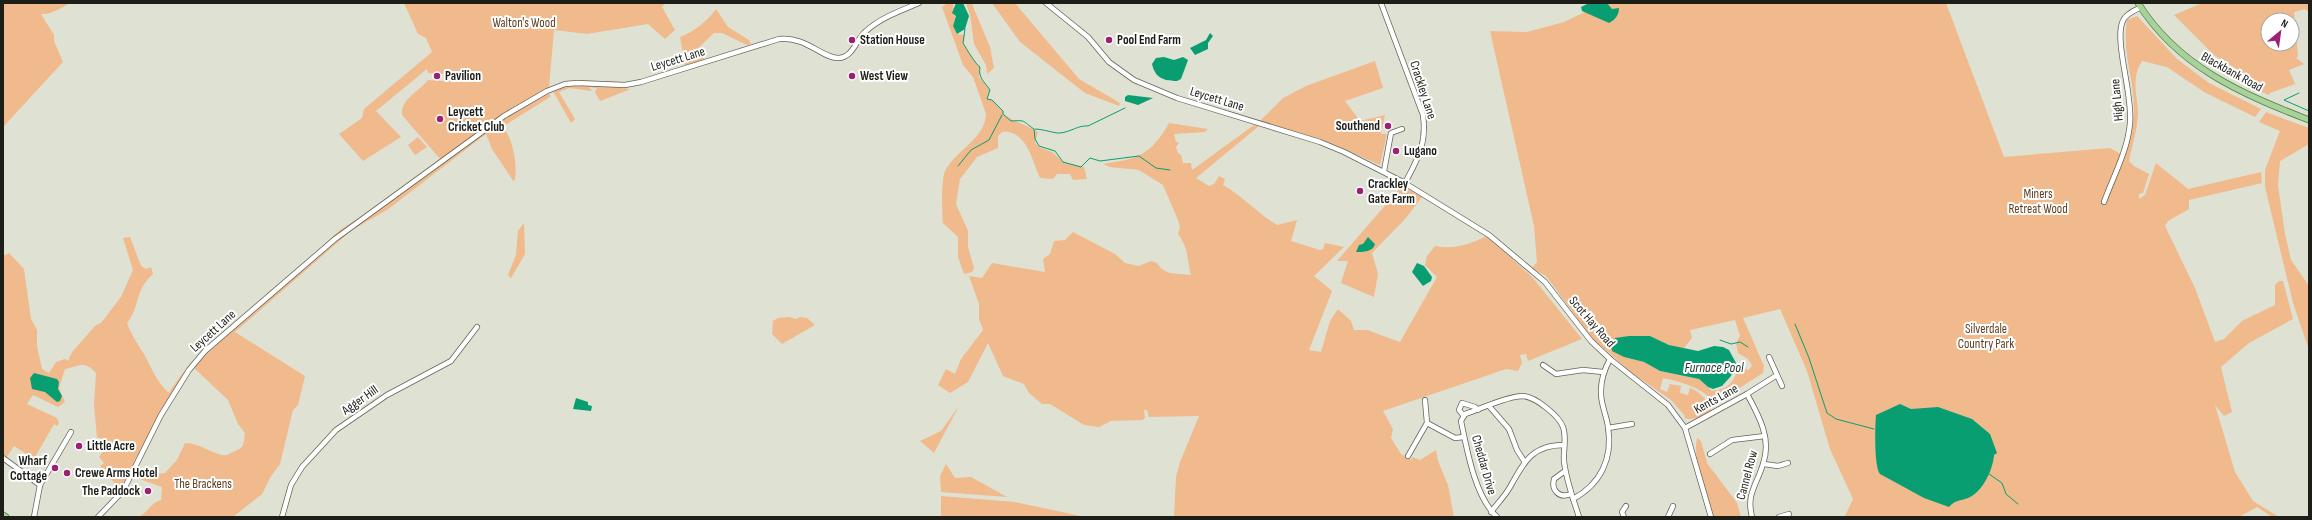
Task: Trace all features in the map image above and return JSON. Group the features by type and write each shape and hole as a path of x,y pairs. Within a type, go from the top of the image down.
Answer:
{"main road":[{"name":"Blackbank Road","path":"2139,5 2165,38 2204,71 2247,95 2309,120"}],"street":[{"name":"Leycett Lane","path":"98,517 123,491 174,392 205,351 336,239 390,202 522,105 547,91 565,84 625,86 768,42 788,38 799,40 839,58 849,53 864,33 873,26 919,3"},
{"name":"Leycett Lane","path":"1046,3 1083,33 1110,62 1134,80 1177,98 1320,142 1384,171 1404,182"},
{"name":"Crackley Lane","path":"1381,3 1390,24 1415,98 1423,115 1425,132 1421,153 1404,182"},
{"name":"High Lane","path":"2104,202 2125,148 2130,125 2131,110 2121,41 2122,26 2127,15 2139,5"},
{"path":"1384,171 1391,134 1402,129"},
{"name":"Scot Hay Road","path":"1404,182 1489,235 1545,282 1579,328 1610,359 1668,405 1685,428 1711,517"},
{"name":"Agger Hill","path":"282,517 291,485 302,467 336,430 387,395 451,361 477,327"},
{"path":"1769,357 1782,386"},
{"path":"1565,471 1554,479 1552,485 1555,491 1566,496 1583,493 1602,473 1609,455 1608,428 1600,392 1603,372 1610,359"},
{"path":"1543,365 1556,374 1583,370 1603,372"},
{"name":"Kents Lane","path":"1685,428 1748,394 1777,375"},
{"name":"Cannel Row","path":"1748,394 1762,422 1765,436 1764,464 1754,484 1750,498 1752,517"},
{"path":"1464,415 1515,397 1525,396 1533,399 1560,420 1565,436 1565,471 1579,517"},
{"path":"1408,456 1427,423 1425,400"},
{"name":"Cheddar Drive","path":"1478,410 1476,406 1468,404 1460,404 1459,410 1464,415 1461,421 1464,437 1479,491 1484,504 1497,517"},
{"path":"1488,406 1510,429 1517,450 1524,461"},
{"path":"1427,423 1456,438 1464,437"},
{"path":"1608,428 1632,424"},
{"path":"34,517 40,484 71,432"},
{"path":"1710,454 1732,440 1765,436"},
{"path":"1491,512 1509,488 1524,461 1546,447 1564,445"},
{"path":"3,458 40,484"},
{"path":"1764,464 1778,466 1788,463"},
{"path":"1624,517 1622,512 1626,506"},
{"path":"1668,517 1673,506"},
{"path":"1779,517 1789,514"}],"green space":[{"path":"3,3 70,3 60,9 41,14 54,35 54,41 63,62 3,127"},
{"path":"404,3 666,3 662,7 675,30 665,39 648,24 587,34 554,30 549,87 577,80 625,82 627,89 631,89 600,101 595,92 597,88 589,87 592,91 569,88 559,92 575,119 571,123 553,91 548,93 551,96 502,127 509,137 514,152 516,169 514,182 492,149 486,134 387,210 352,230 235,332 305,376 298,405 293,410 280,464 271,476 262,494 233,517 138,517 154,503 161,500 162,487 134,477 137,470 156,474 165,473 177,460 185,443 190,443 223,455 228,455 243,446 245,433 238,424 228,400 194,368 177,392 172,396 141,456 142,446 120,490 100,466 104,463 99,457 109,442 97,437 94,405 96,373 85,365 65,369 59,388 65,402 58,407 33,395 27,404 57,418 59,423 57,426 54,424 34,459 14,446 7,457 3,454 3,256 9,253 24,269 31,319 37,330 37,346 42,369 49,373 56,362 65,359 68,361 72,352 96,325 101,323 121,297 133,270 123,238 130,237 141,266 146,269 151,267 153,274 143,286 134,310 127,323 160,383 169,393 180,377 204,350 272,289 274,290 340,230 391,197 441,160 402,115 404,104 428,80 443,81 445,79 445,74 428,73 427,69 376,111 401,137 363,161 339,134 362,118 364,109 432,52 426,38 418,34"},
{"path":"948,3 953,3 954,15 956,18 953,26 957,34 965,35 963,43 980,67 979,77 990,90 987,99 992,100 1007,117 1038,132 1035,143 1039,147 1052,152 1063,162 1084,167 1087,179 1073,180 1070,174 1057,174 1053,179 1040,178 1031,155 1022,140 1017,135 1010,132 1002,132 998,136 998,148 977,157 960,179 956,204 968,231 968,247 974,268 972,272 964,274 958,257 958,237 943,223 943,181 945,171 950,164 981,130 986,114 973,77 963,65 942,7"},
{"path":"966,3 972,4 990,47 994,68 987,74 986,65 974,44 970,15"},
{"path":"992,3 1015,3 1079,79 1120,103 1119,106 1085,93 1020,42"},
{"name":"Silverdale Country Park","path":"1604,3 1946,3 2004,157 2110,148 2121,154 2111,189 2123,160 2132,130 2134,109 2127,55 2126,32 2127,20 2137,16 2177,59 2209,83 2261,109 2255,117 2204,92 2167,67 2142,61 2136,80 2138,118 2129,161 2134,166 2149,174 2143,193 2139,194 2139,199 2145,195 2156,163 2188,189 2261,172 2262,183 2189,200 2189,209 2168,221 2165,226 2195,288 2215,342 2224,339 2242,321 2275,305 2275,285 2279,281 2283,281 2293,319 2249,343 2221,367 2232,412 2224,416 2215,405 2235,472 2253,501 2279,517 2272,517 2257,507 2239,517 1841,517 1845,516 1853,499 1830,449 1807,371 1780,309 1743,318 1764,366 1763,373 1716,403 1704,393 1692,386 1663,378 1660,389 1667,392 1670,384 1681,386 1680,393 1688,395 1690,388 1697,391 1710,407 1711,410 1702,416 1691,419 1684,418 1685,416 1671,400 1632,373 1592,338 1546,276 1532,268 1537,262 1534,226 1490,31 1527,32 1564,22","holes":["1735,320 1740,336 1736,343 1738,353 1748,359 1752,365 1749,370 1738,367 1735,377 1730,384 1723,389 1712,391 1699,379 1660,371 1644,362 1624,357 1615,338 1650,336 1669,345 1683,349 1692,338 1690,330"]},
{"path":"2202,3 2309,3 2309,12 2305,9 2294,12 2260,12 2260,52 2298,52 2298,56 2296,58 2304,64 2289,70 2295,84 2270,93 2269,95 2257,90 2261,84 2214,55 2174,15"},
{"path":"716,9 728,27 749,40 751,44 747,45 722,33 714,33 691,55 697,58 703,56 704,60 685,66 680,37 700,26"},
{"path":"1375,61 1383,88 1345,101 1360,121 1385,115 1381,134 1387,134 1380,165 1335,145 1260,121 1283,98 1306,86"},
{"path":"2266,112 2309,128 2309,144 2280,161 2278,185 2285,234 2291,260 2309,286 2309,350 2293,303 2265,187 2265,170 2280,131 2259,122"},
{"path":"1169,123 1208,129 1205,132 1174,134 1176,142 1179,143 1176,147 1178,153 1181,155 1183,163 1191,163 1192,170 1254,125 1259,126 1196,178 1209,186 1214,184 1219,176 1225,179 1223,185 1277,225 1297,220 1291,241 1320,250 1323,249 1325,243 1344,247 1314,276 1332,291 1309,350 1321,352 1330,321 1338,309 1351,321 1354,330 1367,330 1400,342 1437,277 1425,265 1427,256 1435,246 1462,246 1487,236 1533,278 1582,339 1528,361 1526,354 1520,355 1522,363 1518,371 1506,369 1383,411 1393,429 1391,438 1401,454 1411,460 1412,457 1420,460 1436,450 1438,461 1448,485 1454,517 1174,517 1176,477 1180,462 1199,416 1149,417 1147,410 1144,410 1145,418 1142,420 1111,421 1099,427 1084,425 1050,404 1042,404 1029,393 1024,384 1003,376 988,343 968,382 950,393 938,385 946,369 955,374 961,359 983,330 979,319 979,304 969,276 982,278 992,263 1045,272 1043,259 1050,254 1054,241 1065,240 1073,232 1115,254 1125,263 1139,266 1151,261 1157,263 1168,272 1191,275 1186,250 1178,234 1180,227 1178,220 1163,185 1139,170 1110,167 1103,164 1126,160 1142,154 1156,142"},
{"path":"418,137 427,147 415,155 408,145"},
{"path":"1402,186 1422,197 1406,218 1372,253 1378,274 1374,297 1341,283 1348,261 1337,261"},
{"path":"524,223 525,254 511,278 508,275 516,255 518,231"},
{"path":"789,317 796,319 800,317 807,318 815,325 782,344 772,334 773,321 778,318"},
{"path":"959,406 934,453 920,441 941,431"},
{"path":"1697,438 1701,441 1707,463 1737,503 1741,517 1714,517 1698,468 1696,458"},
{"path":"946,464 955,478 971,477 1007,497 941,492 940,476"},
{"path":"941,496 1015,502 1085,517 941,517"}],"water":[{"path":"956,3 963,3 969,16 965,29 957,34 953,26 956,16 952,13"},
{"path":"1589,3 1607,3 1612,9 1619,8 1618,13 1615,19 1609,23 1582,11 1581,7"},
{"path":"1210,33 1213,36 1208,43 1208,49 1195,55 1190,48 1206,40"},
{"path":"1164,57 1174,60 1183,57 1188,60 1181,79 1177,81 1168,80 1161,78 1155,73 1152,64 1156,58"},
{"path":"1128,95 1153,98 1138,105 1125,101 1125,97"},
{"path":"1368,237 1375,244 1374,247 1367,251 1356,252 1359,245 1363,244"},
{"path":"1417,263 1424,266 1432,277 1431,281 1423,286 1412,272"},
{"name":"Furnace Pool","path":"1650,336 1669,345 1698,351 1714,346 1723,347 1729,350 1736,363 1731,376 1722,386 1713,389 1708,387 1699,379 1660,371 1644,362 1624,357 1612,351 1611,343 1615,338"},
{"path":"34,373 57,379 59,382 58,389 62,396 60,401 57,402 45,392 32,389 30,378"},
{"path":"576,398 588,402 588,405 592,406 591,411 573,409"},
{"path":"1900,404 1911,409 1938,407 1972,419 1990,434 1997,453 1994,455 1992,467 1986,480 1978,491 1968,498 1956,502 1949,507 1924,498 1880,474 1876,455 1876,415"}],"waterway":[{"path":"965,29 963,43 980,67 981,77 990,90 987,99 992,100 1003,111 1003,114 1011,121 1024,122 1034,129 1035,139 1039,146 1055,151 1063,162 1081,167 1090,158 1100,161 1139,156 1156,168 1170,170"},
{"path":"2299,93 2284,100 2309,111"},
{"path":"1035,129 1058,133 1064,132 1088,126 1125,108"},
{"path":"958,166 971,150 989,140 1002,115"},
{"path":"1795,324 1809,358 1827,413 1836,419 1874,429"},
{"path":"1720,340 1731,344 1740,342 1748,347"},
{"path":"1989,474 2002,483 2006,494 2018,504"}],"place":[{"name":"Station House","path":"852,40"},
{"name":"Pool End Farm","path":"1109,40"},
{"name":"Pavilion","path":"437,76"},
{"name":"West View","path":"852,76"},
{"name":"Leycett Cricket Club","path":"440,119"},
{"name":"Southend","path":"1388,126"},
{"name":"Lugano","path":"1396,151"},
{"name":"Crackley Gate Farm","path":"1360,191"},
{"name":"Little Acre","path":"79,446"},
{"name":"Wharf Cottage","path":"55,468"},
{"name":"Crewe Arms Hotel","path":"67,473"},
{"name":"The Paddock","path":"148,491"}],"park label":[{"name":"Walton's Wood","path":"524,23"},
{"name":"Miners Retreat Wood","path":"2038,202"},
{"name":"The Brackens","path":"203,484"}]}
